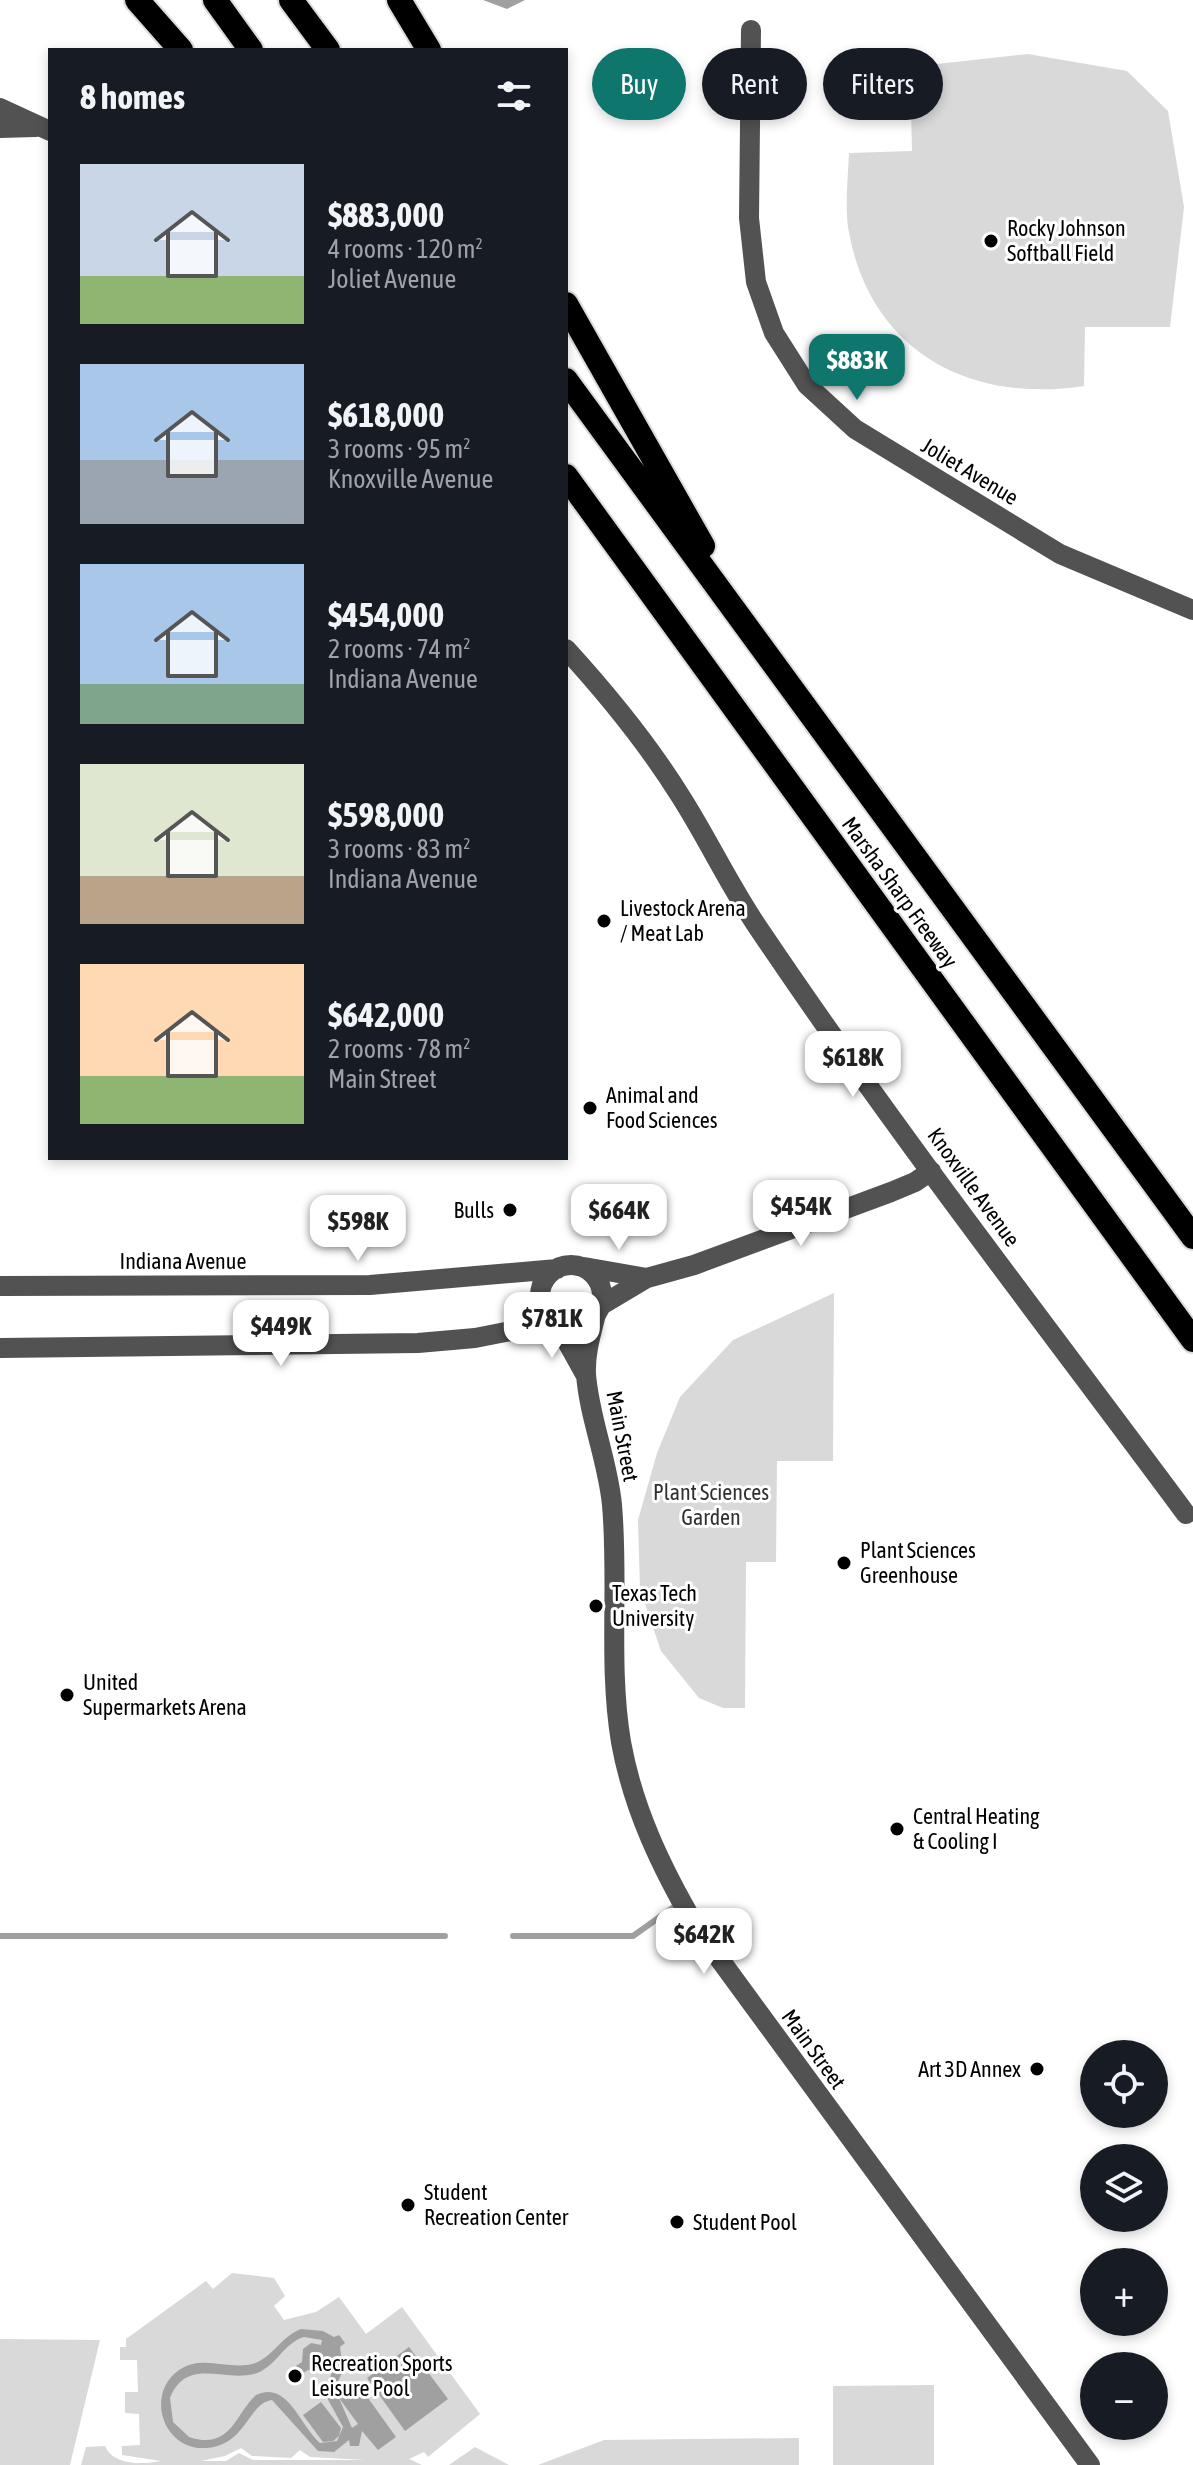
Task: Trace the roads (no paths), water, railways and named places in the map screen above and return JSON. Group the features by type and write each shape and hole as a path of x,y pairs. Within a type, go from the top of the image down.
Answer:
{"highway":[{"path":"137,0 179,48"},
{"path":"215,0 250,48"},
{"path":"291,0 327,48"},
{"path":"399,0 428,48"},
{"path":"568,308 761,650"},
{"name":"Marsha Sharp Freeway","path":"568,383 1193,1237"},
{"name":"Marsha Sharp Freeway","path":"568,479 1193,1340"},
{"path":"568,487 608,532"}],"street":[{"name":"Joliet Avenue","path":"751,30 749,218 756,282 774,333 807,385 855,429 1060,554 1193,610"},
{"path":"0,108 44,129"},
{"path":"0,128 44,129"},
{"name":"Knoxville Avenue","path":"568,651 604,690 681,797 761,932 931,1171 1186,1514"},
{"path":"647,1278 567,1265 549,1275 541,1293 545,1312 556,1322 570,1327 580,1325 647,1278 694,1265 903,1187 931,1171"},
{"path":"584,1267 601,1287 598,1310"},
{"name":"Indiana Avenue","path":"0,1286 370,1285 557,1269"},
{"name":"Main Street","path":"586,1376 598,1310"},
{"path":"0,1348 418,1343 475,1338 556,1322"},
{"name":"Main Street","path":"556,1322 586,1376 608,1467 612,1508 614,1646 621,1741 638,1806 658,1858 696,1927 1090,2465"}],"waterway":[{"path":"513,1936 633,1936 678,1904"},
{"path":"0,1936 445,1936"}],"place":[{"name":"Rocky Johnson Softball Field","path":"991,241"},
{"name":"Livestock Arena / Meat Lab","path":"604,921"},
{"name":"Animal and Food Sciences","path":"590,1108"},
{"name":"Bulls","path":"510,1210"},
{"name":"Plant Sciences Greenhouse","path":"844,1563"},
{"name":"Texas Tech University","path":"596,1606"},
{"name":"United Supermarkets Arena","path":"67,1695"},
{"name":"Central Heating & Cooling I","path":"897,1829"},
{"name":"Art 3D Annex","path":"1037,2069"},
{"name":"Student Recreation Center","path":"408,2205"},
{"name":"Student Pool","path":"677,2222"},
{"name":"Recreation Sports Leisure Pool","path":"295,2376"}],"park label":[{"name":"Plant Sciences Garden","path":"711,1504"}]}
